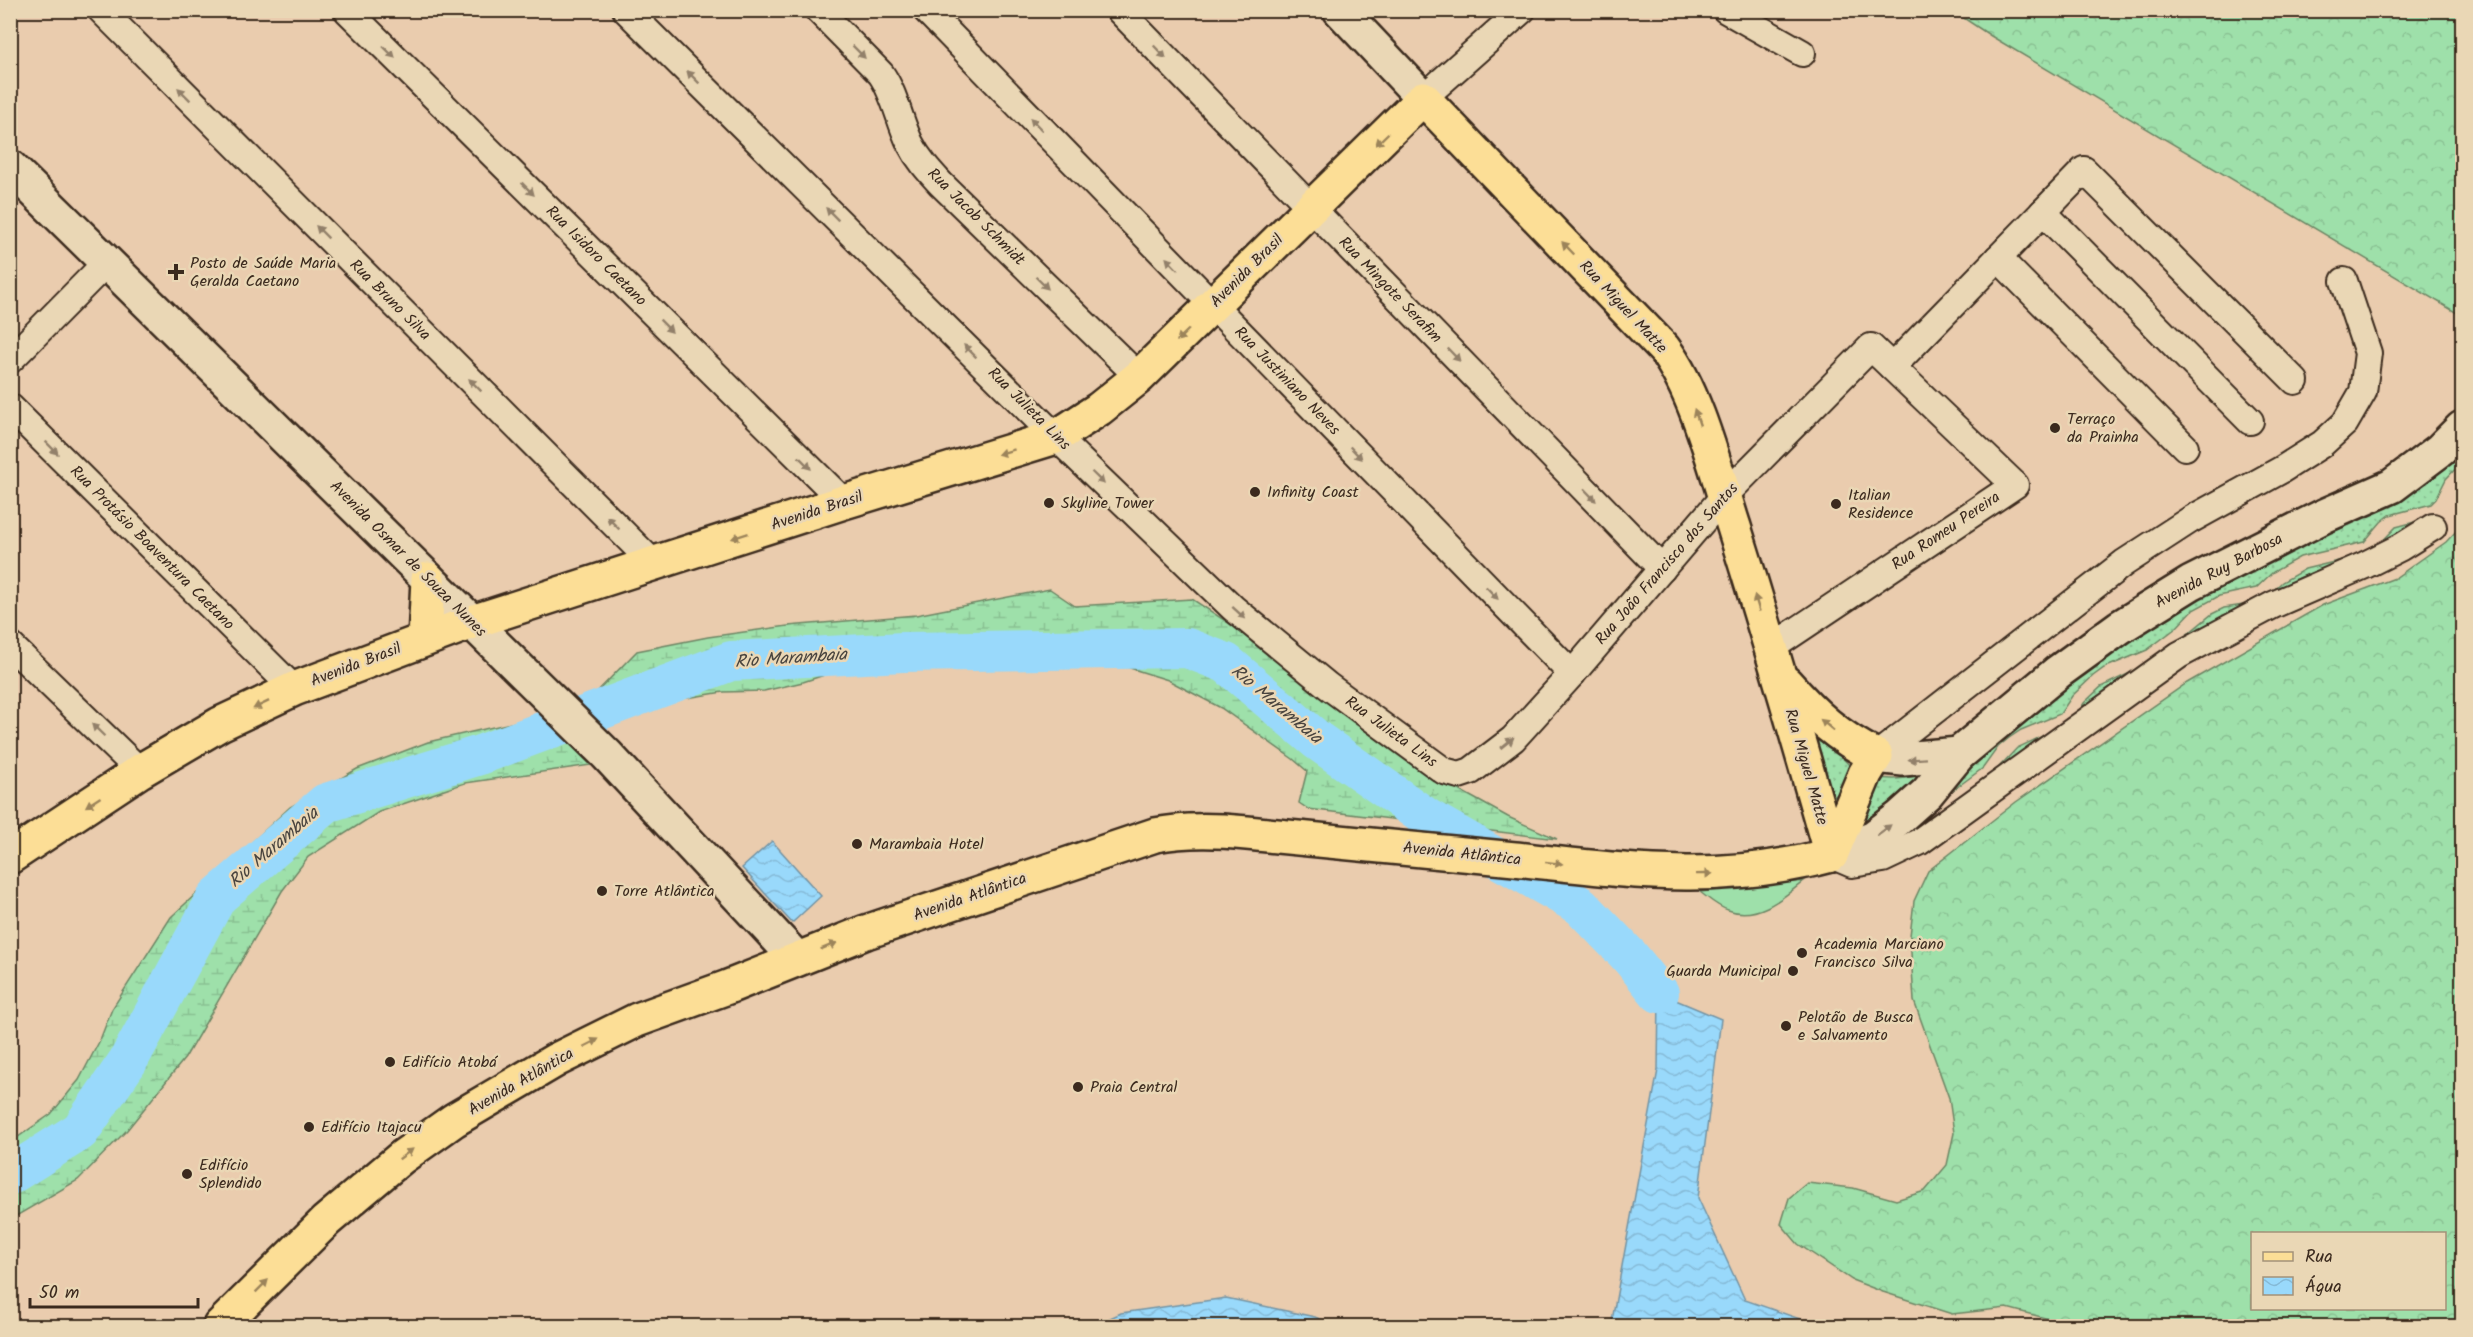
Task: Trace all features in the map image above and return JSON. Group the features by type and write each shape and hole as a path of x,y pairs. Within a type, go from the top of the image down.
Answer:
{"main road":[{"name":"Avenida Brasil","path":"10,857 140,771 220,724 294,688 472,622 844,502 1056,437 1100,409 1139,377 1423,98"},
{"name":"Rua Miguel Matte","path":"1423,98 1665,349 1678,367 1724,496 1781,679 1832,855"},
{"path":"425,639 428,579"},
{"name":"Rua Miguel Matte","path":"1781,679 1827,727 1876,756"},
{"path":"1832,855 1865,774 1876,756"},
{"name":"Avenida Atlântica","path":"220,1326 326,1221 402,1157 454,1120 556,1060 637,1020 866,932 1155,835 1178,830 1247,832 1680,875 1747,872 1832,855"}],"street":[{"name":"Rua Bruno Silva","path":"101,10 654,564"},
{"name":"Rua Isidoro Caetano","path":"347,10 844,502"},
{"name":"Rua Julieta Lins","path":"626,10 1056,437 1233,608 1268,639 1444,771 1459,775"},
{"name":"Rua Jacob Schmidt","path":"818,10 888,83 920,161 940,184 1139,377"},
{"name":"Rua Justiniano Neves","path":"926,10 1572,674"},
{"name":"Rua Mingote Serafim","path":"1119,10 1662,569"},
{"name":"Rua Miguel Matte","path":"1340,10 1423,98"},
{"name":"Avenida Brasil","path":"1423,98 1522,10"},
{"path":"1726,10 1802,53"},
{"name":"Avenida Osmar de Souza Nunes","path":"10,167 607,755 797,959"},
{"path":"1892,367 2084,170 2295,381"},
{"path":"2043,212 2250,421"},
{"path":"1998,258 2185,447"},
{"path":"10,360 107,262"},
{"path":"1876,756 2124,563 2190,520 2289,465 2322,444 2345,423 2363,392 2368,353 2344,281"},
{"name":"Rua João Francisco dos Santos","path":"1459,775 1471,771 1513,739 1572,674 1724,496 1871,347"},
{"name":"Rua Romeu Pereira","path":"1771,648 2015,484 1871,347"},
{"name":"Rua Protásio Boaventura Caetano","path":"10,407 294,688"},
{"name":"Avenida Ruy Barbosa","path":"1832,855 1874,837 1899,818 1927,793 1959,754 2058,672 2120,627 2191,583 2324,516 2392,486 2440,450 2463,428"},
{"path":"1832,855 1852,864 1882,859 1919,842 2180,655 2273,605 2402,547 2433,526"},
{"path":"10,645 140,771"},
{"path":"1876,756 1903,759 1959,754"}],"green space":[{"path":"1953,11 2462,11 2462,316 1991,36"},
{"path":"2462,449 2462,462 2446,479 2431,504 2390,515 2364,542 2300,557 2273,572 2256,588 2219,596 2193,610 2176,628 2147,650 2104,668 2093,676 2072,696 2060,714 2021,730 2009,738 1998,747 1983,768 1903,827 2015,725 2117,648 2212,590 2412,492"},
{"path":"2437,516 2414,534 2363,560 2317,579 2313,572 2299,578 2297,588 2177,650 1916,837 1890,849 1993,778 2000,766 2017,748 2068,724 2075,718 2084,703 2101,687 2155,661 2212,614 2224,608 2263,600 2282,582 2305,569 2371,553 2396,527"},
{"path":"2462,525 2462,1326 2067,1326 2007,1308 1952,1314 1852,1280 1798,1244 1781,1224 1789,1198 1807,1183 1853,1188 1896,1200 1925,1191 1947,1165 1954,1133 1949,1098 1914,1001 1910,936 1914,901 1928,871 2016,802 2187,683 2323,605 2395,578 2446,542"},
{"path":"1050,589 1075,606 1192,599 1250,637 1378,739 1452,786 1508,817 1557,839 1308,809 1299,803 1307,771 1221,708 1168,680 1117,664 1070,654 998,657 952,664 852,666 803,682 764,691 723,692 644,705 617,721 590,699 637,651 708,637 788,626 916,615"},
{"path":"541,716 591,765 465,783 379,812 308,857 282,891 185,1058 127,1130 78,1180 11,1219 11,1142 51,1114 79,1080 100,1040 112,1009 171,917 290,807 357,769 428,742"},
{"path":"1805,718 1851,767 1844,787 1834,797"},
{"path":"1931,772 1919,789 1855,831 1877,777 1898,779"},
{"path":"1804,881 1778,901 1749,912 1739,913 1724,909 1700,892"}],"water":[{"path":"772,841 821,896 792,923 742,868"},
{"path":"1659,993 1721,1019 1698,1198 1745,1300 1820,1326 1611,1326 1658,1070"},
{"path":"1226,1298 1315,1317 1335,1326 1093,1326 1121,1313"}],"waterway":[{"name":"Rio Marambaia","path":"10,1175 80,1131 128,1061 217,897 326,803 480,755 731,661 903,652 1187,648 1226,663 1318,741 1427,818 1581,906 1630,957 1659,993"}],"place":[{"name":"Posto de Saúde Maria Geralda Caetano","path":"176,272"},
{"name":"Terraço da Prainha","path":"2055,428"},
{"name":"Infinity Coast","path":"1255,492"},
{"name":"Skyline Tower","path":"1049,503"},
{"name":"Italian Residence","path":"1836,504"},
{"name":"Marambaia Hotel","path":"857,844"},
{"name":"Torre Atlântica","path":"602,891"},
{"name":"Academia Marciano Francisco Silva","path":"1802,953"},
{"name":"Guarda Municipal","path":"1793,971"},
{"name":"Pelotão de Busca e Salvamento","path":"1786,1026"},
{"name":"Edifício Atobá","path":"390,1062"},
{"name":"Praia Central","path":"1078,1087"},
{"name":"Edifício Itajacu","path":"309,1127"},
{"name":"Edifício Splendido","path":"187,1174"}]}
